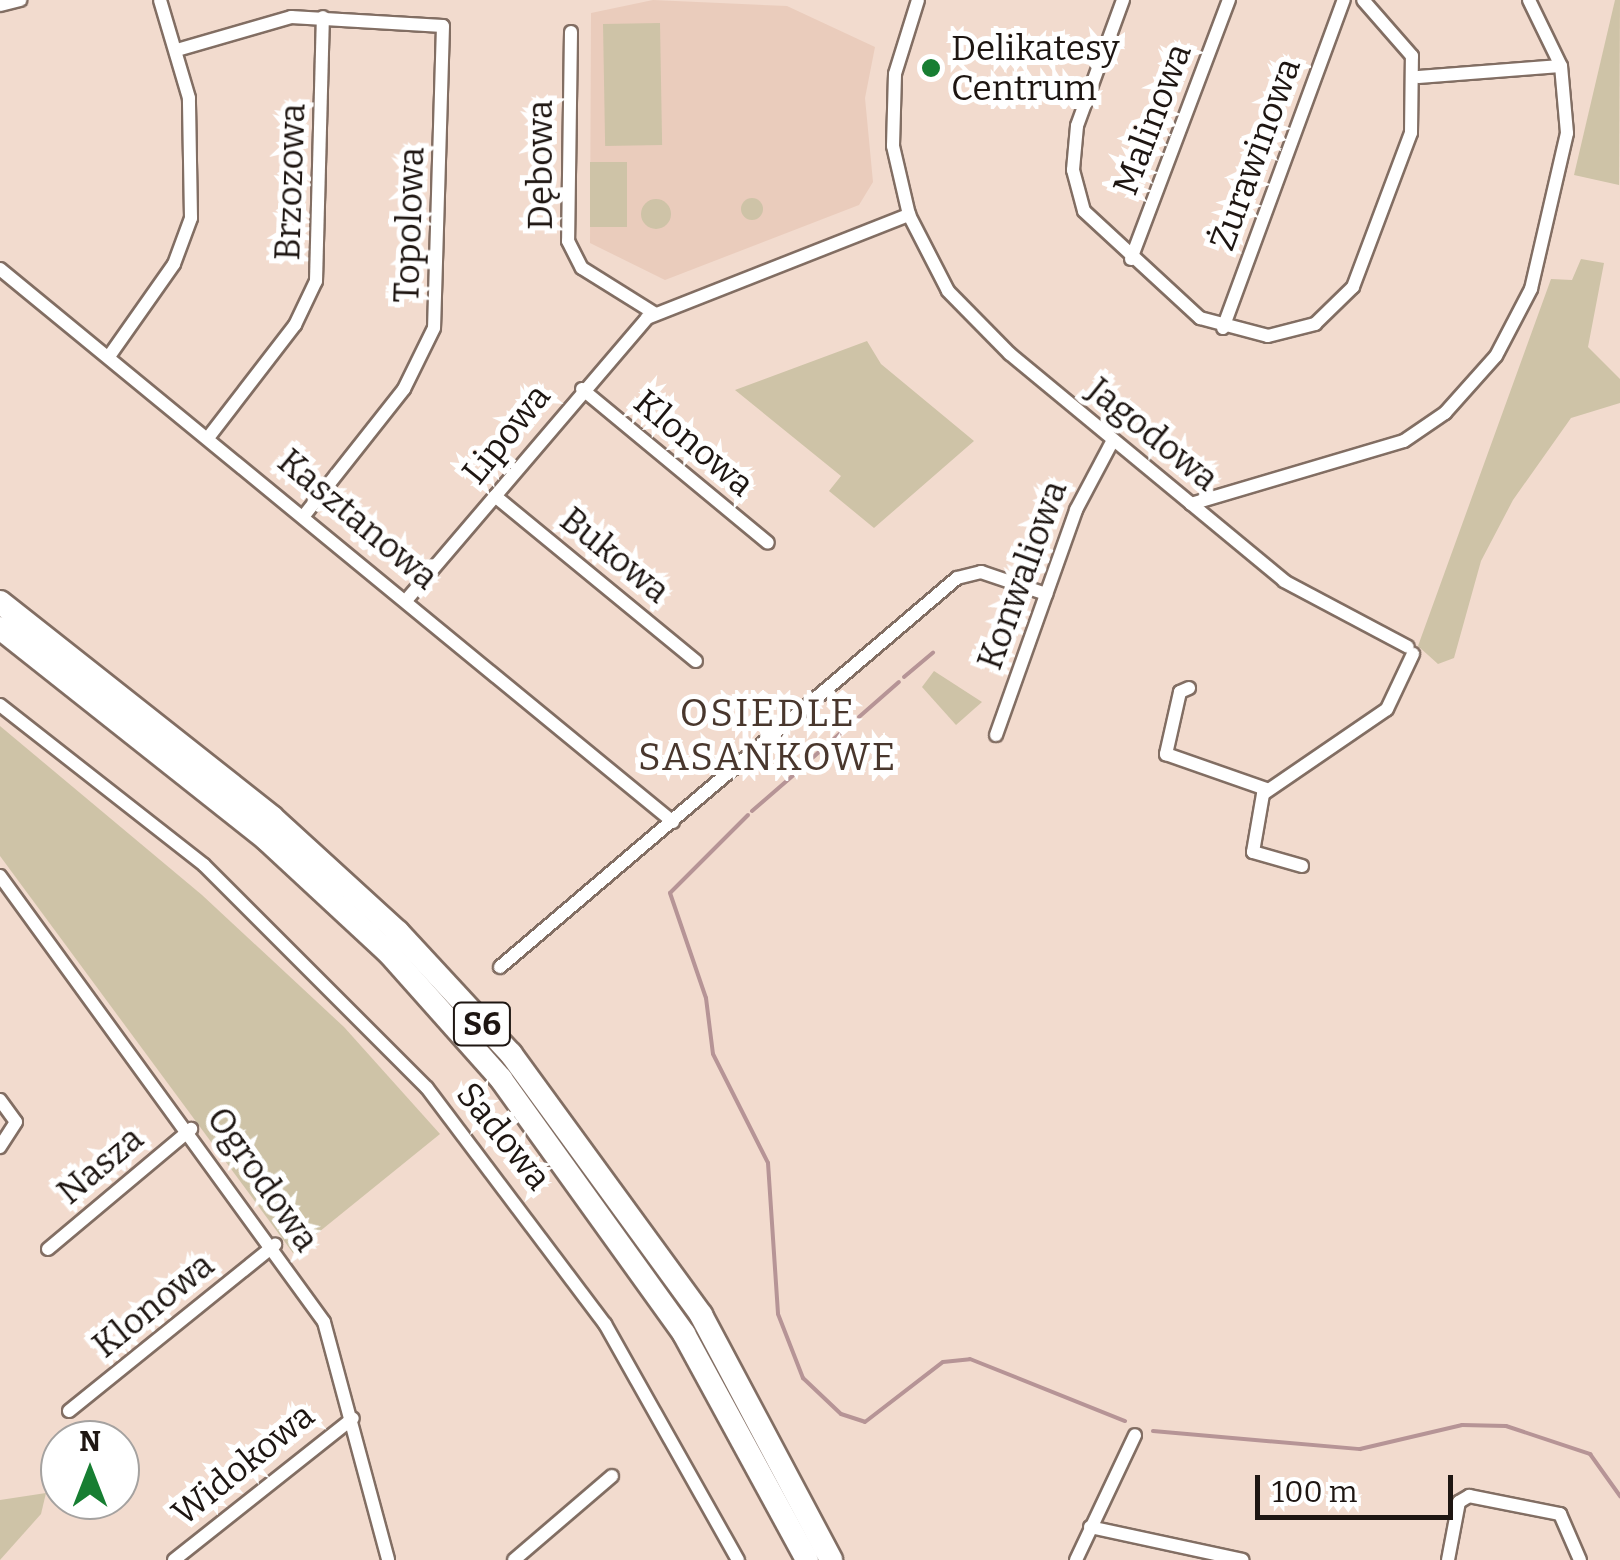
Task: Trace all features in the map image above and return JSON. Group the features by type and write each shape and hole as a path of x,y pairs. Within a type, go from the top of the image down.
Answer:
{"highway":[{"name":"S6","path":"0,602 272,817 398,932 510,1054 701,1315 831,1560"},
{"name":"S6","path":"0,628 268,840 388,952 500,1080 684,1334 807,1560"}],"street":[{"path":"0,5 20,0"},
{"path":"110,354 190,227 190,113 177,50 160,0"},
{"name":"Jagodowa","path":"918,0 893,90 895,159 909,215 968,314 1113,440 1284,580 1410,651 1387,709 1266,789"},
{"path":"1123,0 1077,126 1073,170 1084,211 1131,260 1223,328 1292,332 1354,287 1411,133 1418,78 1403,37 1363,0"},
{"name":"Malinowa","path":"1131,260 1229,0"},
{"name":"Żurawinowa","path":"1223,328 1344,0"},
{"path":"1191,504 1377,453 1423,430 1471,386 1513,328 1539,262 1567,133 1561,66 1529,0"},
{"path":"177,50 280,18 323,17"},
{"name":"Topolowa","path":"306,513 404,389 438,313 437,20 323,17"},
{"name":"Brzozowa","path":"211,434 295,325 316,281 324,245 323,17"},
{"name":"Dębowa","path":"571,32 568,241 582,268 654,313"},
{"path":"1418,78 1561,66"},
{"path":"654,313 909,215"},
{"name":"Kasztanowa","path":"0,268 211,434 672,822"},
{"name":"Lipowa","path":"408,597 582,390 654,313"},
{"name":"Klonowa","path":"582,390 768,544"},
{"name":"Konwaliowa","path":"996,735 1099,453 1113,440"},
{"name":"Bukowa","path":"495,496 696,661"},
{"path":"500,966 957,578 981,572 1046,594"},
{"path":"1189,688 1166,754 1266,789 1253,852 1302,866"},
{"name":"Sadowa","path":"0,705 204,865 428,1088 605,1324 738,1560"},
{"name":"Ogrodowa","path":"0,876 192,1129 275,1245 324,1322 388,1560"},
{"path":"0,1100 16,1122 0,1146"},
{"name":"Nasza","path":"48,1248 192,1129"},
{"name":"Klonowa","path":"69,1411 275,1245"},
{"name":"Widokowa","path":"174,1560 352,1418"},
{"path":"1076,1560 1134,1435"},
{"path":"514,1560 612,1476"},
{"path":"1448,1560 1459,1502 1469,1496 1560,1514 1580,1560"},
{"path":"1090,1528 1242,1560"}],"shaded area":[{"path":"653,0 787,6 875,47 865,98 873,182 859,205 665,280 590,243 591,13"},
{"path":"1615,0 1620,0 1619,185 1574,175"},
{"path":"660,23 662,145 605,146 603,24"},
{"path":"590,162 627,162 627,227 590,227"},
{"path":"752,198 760,201 760,217 752,220 744,217 741,209 744,201"},
{"path":"656,199 667,203 671,214 667,225 656,229 645,225 641,214 645,203"},
{"path":"1581,259 1604,263 1588,347 1620,379 1620,403 1571,418 1513,500 1481,561 1454,658 1438,664 1418,646 1551,279 1572,280"},
{"path":"867,341 881,364 974,441 874,528 829,491 841,476 735,390"},
{"path":"934,671 982,702 956,725 922,687"},
{"path":"0,726 202,895 344,1027 440,1134 293,1253 0,856"},
{"path":"40,1494 40,1515 0,1560 0,1500"}],"waterway":[{"path":"904,677 933,653"},
{"path":"859,717 899,682"},
{"path":"802,767 853,722"},
{"path":"752,811 797,772"},
{"path":"748,815 670,893 706,998 713,1054 768,1163 778,1314 803,1378 841,1414 865,1422 943,1362 970,1359 1125,1421"},
{"path":"1153,1431 1360,1449 1462,1425 1506,1426 1590,1454 1620,1496"}],"place":[{"name":"Delikatesy Centrum","path":"931,68"}],"district":[{"name":"OSIEDLE SASANKOWE","path":"768,736"}]}
